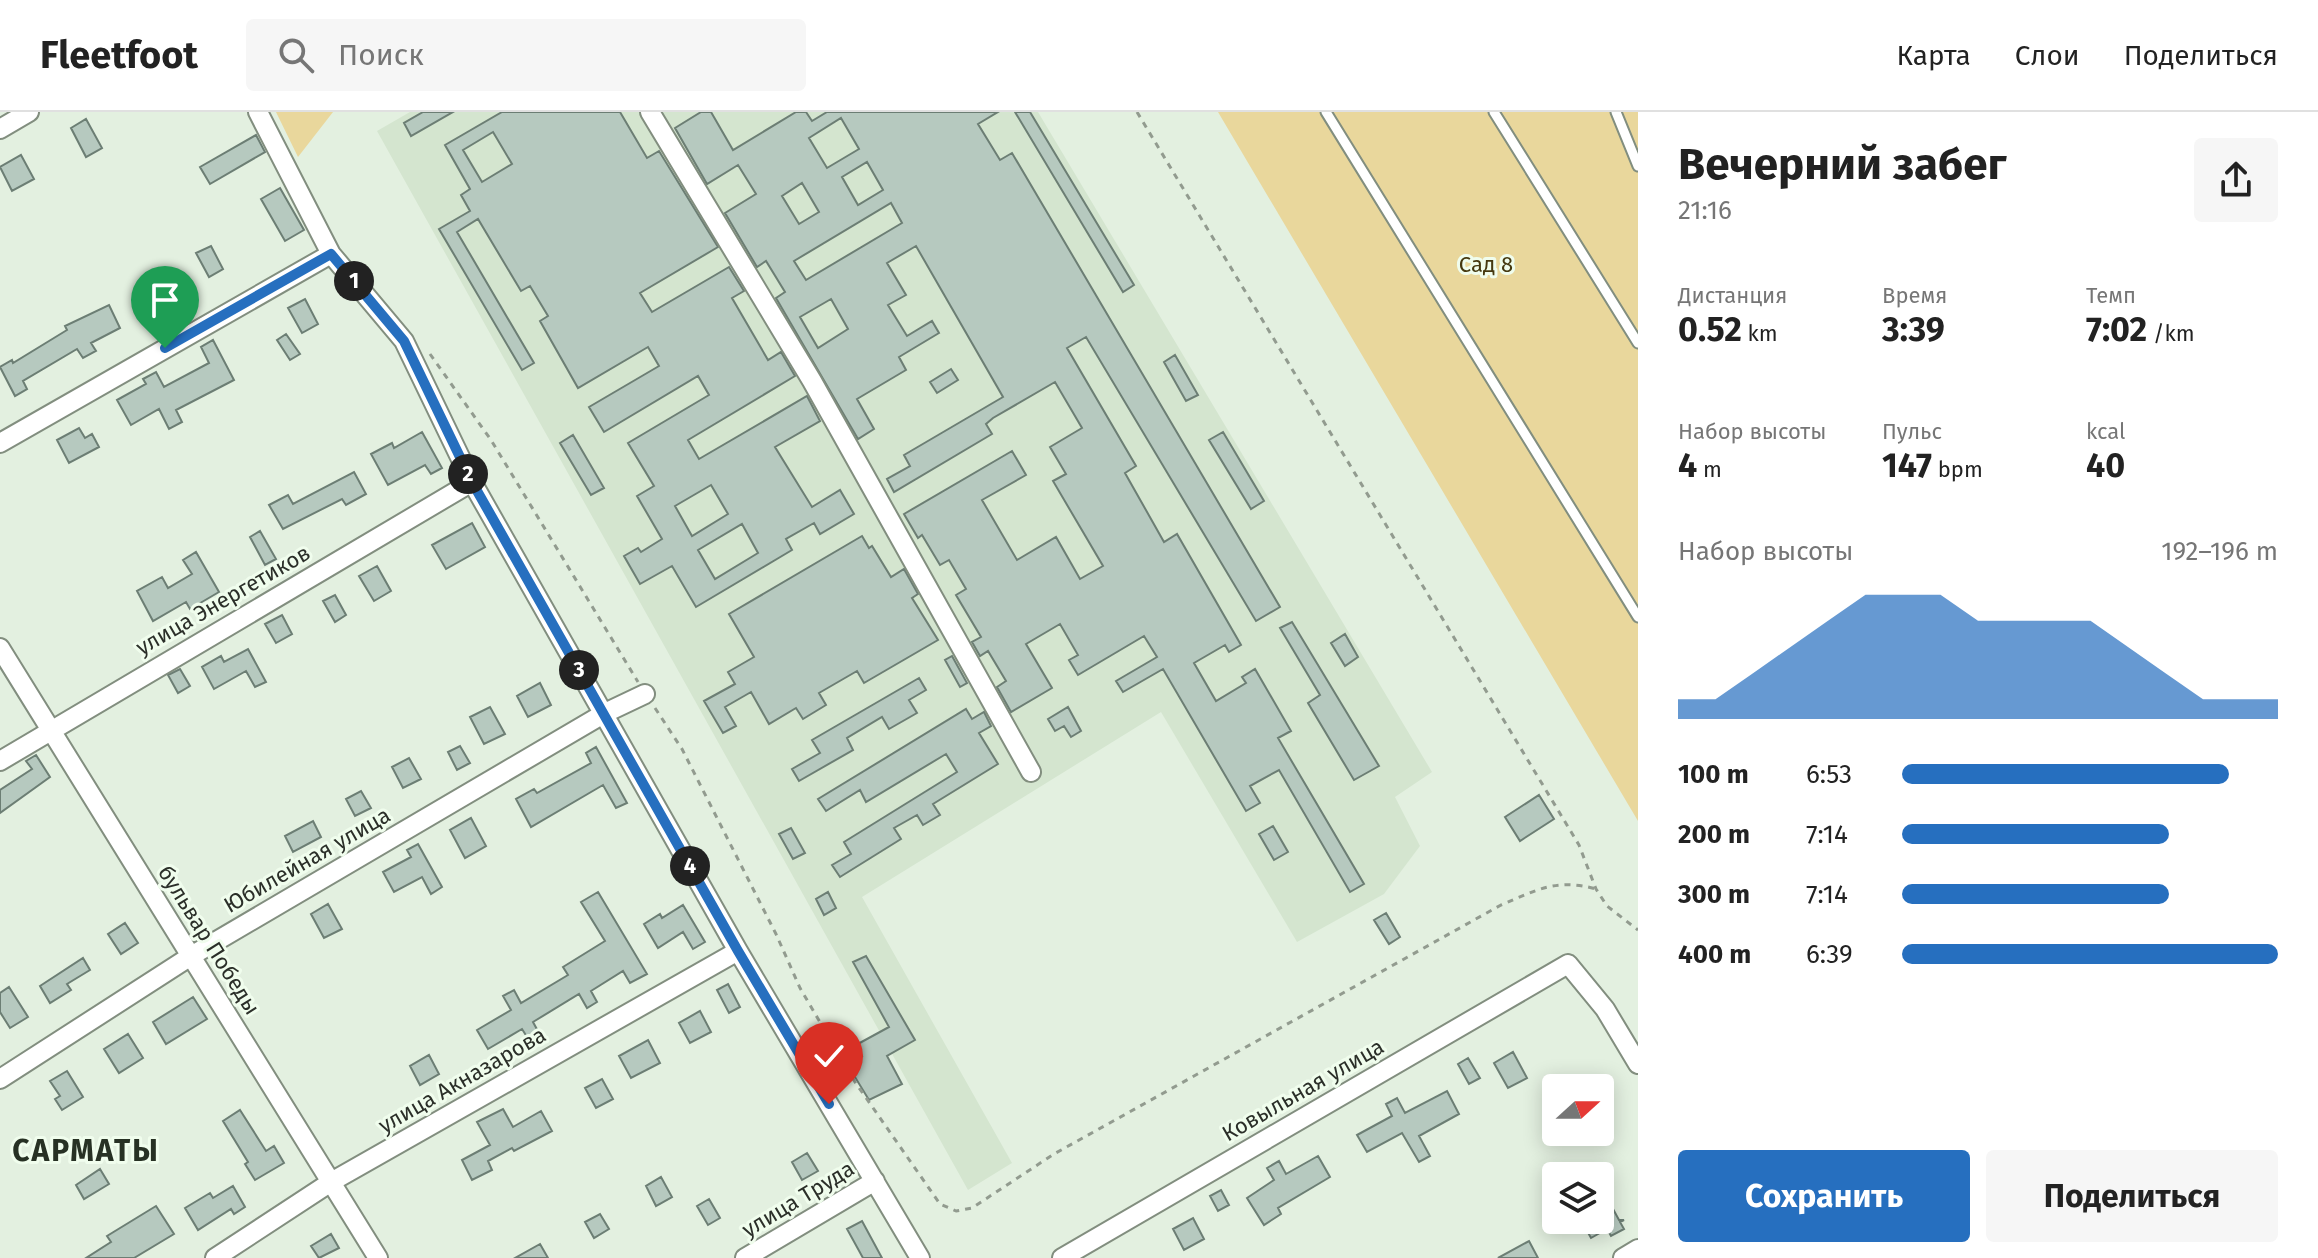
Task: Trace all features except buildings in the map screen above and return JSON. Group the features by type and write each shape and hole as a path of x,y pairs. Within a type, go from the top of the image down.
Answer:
{"street":[{"path":"0,129 29,112"},
{"path":"258,112 331,254 404,341 472,482 738,951 920,1258"},
{"path":"650,112 812,381 1031,772"},
{"path":"0,443 331,254"},
{"name":"улица Энергетиков","path":"0,761 472,482"},
{"name":"бульвар Победы","path":"0,648 378,1258"},
{"name":"Юбилейная улица","path":"0,1079 191,956 605,713 645,694"},
{"name":"улица Акназарова","path":"215,1258 331,1182 738,951"},
{"name":"Ковыльная улица","path":"1062,1258 1568,964 1605,1009 1638,1064"},
{"name":"улица Труда","path":"745,1258 875,1181"},
{"path":"1623,1258 1638,1249"}],"lane":[{"path":"1326,112 1638,617"},
{"path":"1494,112 1638,343"},
{"path":"1616,112 1638,166"}],"path":[{"path":"1137,112 1579,845 1596,889 1607,906 1638,930"},
{"path":"427,349 491,440 645,694 682,749 800,988 855,1082 940,1204 956,1211 972,1208 1054,1154 1501,905 1549,885 1580,885 1596,889"}],"shaded area":[{"path":"410,112 1038,112 1432,772 1395,797 1420,846 1384,894 1297,942 1161,712 862,897 1012,1163 968,1190 377,131"}],"green space":[{"path":"276,112 333,112 298,157"},
{"name":"Сад 8","path":"1218,112 1638,112 1638,821"}],"district":[{"name":"САРМАТЫ","path":"86,1151"}],"route":[{"path":"165,348 331,254 404,341 472,482 738,951 829,1104"}]}
